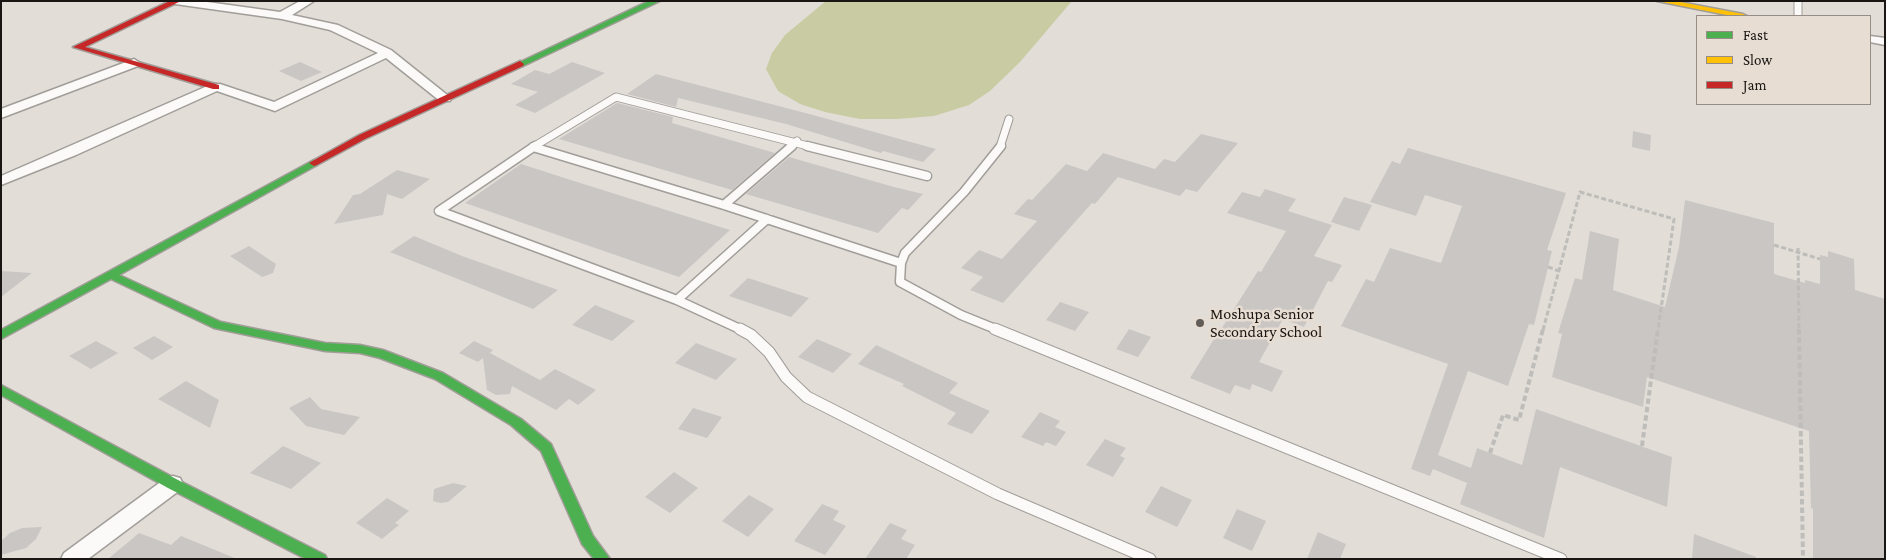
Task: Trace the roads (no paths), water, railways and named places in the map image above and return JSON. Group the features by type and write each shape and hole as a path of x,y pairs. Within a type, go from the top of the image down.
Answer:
{"street":[{"path":"387,53 275,107 216,87 77,47 176,1 282,16 334,27 387,53 445,98"},
{"path":"282,16 310,1"},
{"path":"1,335 345,146 656,1"},
{"path":"1661,1 1738,15"},
{"path":"1871,39 1885,42"},
{"path":"1,114 134,64"},
{"path":"1,181 216,87"},
{"path":"111,275 218,324 325,347 360,349 383,354 439,376 516,422 546,448 587,540 604,559"},
{"path":"1,389 174,484 320,559"},
{"path":"72,559 174,484"}],"lane":[{"path":"1798,1 1798,15"},
{"path":"927,176 620,96 613,98 533,147 439,211 677,300 751,335 769,352 786,377 807,397 998,494 1150,559"},
{"path":"1009,119 1000,148 964,192 905,253 901,263 900,282 917,293 961,315 1560,559"},
{"path":"724,205 797,141"},
{"path":"533,147 724,205 901,263"},
{"path":"677,300 767,219"}],"place":[{"name":"Moshupa Senior Secondary School","path":"1200,323"}]}
